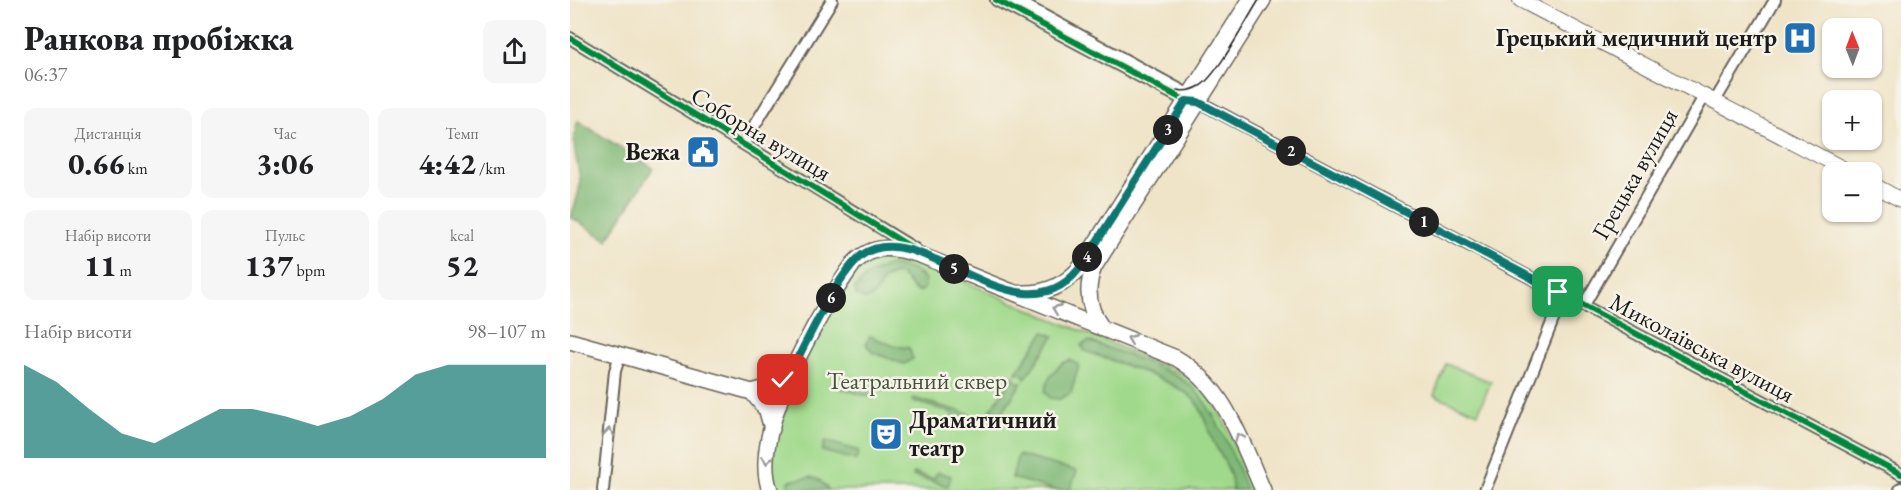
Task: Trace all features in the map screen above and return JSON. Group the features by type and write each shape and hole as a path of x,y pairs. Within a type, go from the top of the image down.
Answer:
{"main road":[{"path":"1102,328 1094,316 1089,297 1089,282 1094,267 1250,0"},
{"path":"1010,291 1029,293 1048,290 1075,274 1192,99 1263,0"},
{"path":"770,490 765,464 772,429 790,373 837,287 860,256 885,247 907,250 1176,358 1202,375 1221,398 1263,490"},
{"path":"570,341 752,392 776,385 790,373"},
{"path":"752,392 767,411 772,429"}],"street":[{"path":"743,144 832,0"},
{"name":"Миколаївська вулиця","path":"996,0 1192,99 1901,474"},
{"name":"Миколаївська вулиця","path":"1015,0 1192,99"},
{"path":"1520,0 1831,162"},
{"name":"Грецька вулиця","path":"1584,305 1710,98 1775,0"},
{"name":"Соборна вулиця","path":"570,39 933,260"},
{"path":"1882,190 1901,200"},
{"path":"1485,490 1563,295"},
{"path":"603,490 615,371 620,355"}],"green space":[{"path":"578,121 653,168 607,240 571,217 580,184 574,145"},
{"name":"Театральний сквер","path":"890,255 915,261 1188,376 1211,399 1219,413 1234,443 1252,490 779,490 772,467 776,443 793,387 806,356 835,300 850,278 868,261"},
{"path":"887,266 903,267 918,273 926,281 924,289 919,292 914,290 902,275 897,274 884,279 877,292 870,298 856,295 855,288 869,274"},
{"path":"1044,332 1054,336 1025,379 1022,373 1016,373"},
{"path":"870,336 894,346 909,348 913,359 904,364 872,352 866,344"},
{"path":"1089,341 1156,366 1190,385 1199,394 1215,419 1246,490 1232,490 1229,471 1195,401 1175,386 1160,379 1085,351 1081,345"},
{"path":"1070,360 1079,365 1071,393 1060,399 1050,398 1045,392 1050,377 1057,368"},
{"path":"1446,364 1491,382 1478,413 1434,395"},
{"path":"1014,376 1016,382 1022,382 1000,416 990,411"},
{"path":"843,379 877,388 874,398 840,388"},
{"path":"913,398 969,414 966,425 951,421 953,413 912,401"},
{"path":"825,441 859,451 856,460 822,451"},
{"path":"1018,455 1077,471 1070,490 1055,490 1012,478"},
{"path":"937,472 951,476 948,486 913,476 914,473 934,479"},
{"path":"810,477 819,480 829,490 788,490 789,481"}],"tram line":[{"path":"1002,0 1168,88 1184,91 1200,86 1215,71 1259,0"}],"cycle path":[{"path":"996,0 1186,101 1199,102 1901,474"},
{"path":"570,38 932,260"}],"place":[{"name":"Грецький медичний центр","path":"1800,38"},
{"name":"Вежа","path":"703,152"},
{"name":"Драматичний театр","path":"886,434"}],"route":[{"path":"783,380 790,373 845,275 860,256 876,249 885,247 907,250 1020,293 1038,293 1070,279 1084,262 1186,101 1198,102 1558,292"}]}
